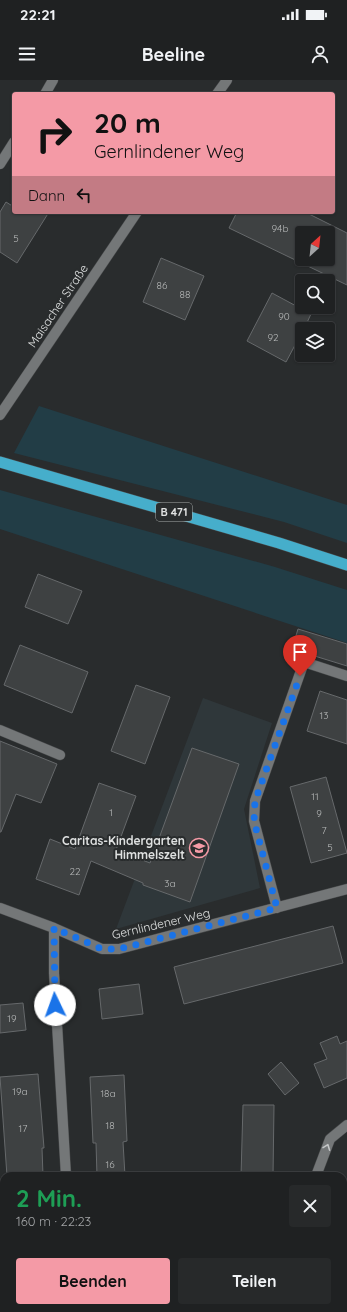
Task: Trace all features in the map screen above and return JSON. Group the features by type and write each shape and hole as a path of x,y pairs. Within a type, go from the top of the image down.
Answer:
{"highway":[{"name":"B 471","path":"0,462 279,542 347,565"}],"street":[{"path":"46,92 54,80"},
{"path":"218,92 227,80"},
{"path":"0,164 12,145"},
{"name":"Maisacher Straße","path":"0,415 136,214"},
{"path":"277,908 254,821 255,801 304,662 347,676"},
{"path":"0,730 60,755"},
{"name":"Gernlindener Weg","path":"0,908 54,928 102,949 119,949 347,889"},
{"path":"54,928 54,973 66,1172"},
{"path":"318,1172 330,1139 347,1125"}],"shaded area":[{"path":"39,406 347,505 347,543 284,522 14,453"},
{"path":"0,490 275,567 347,590 347,643 0,529"},
{"name":"Caritas-Kindergarten Himmelszelt","path":"203,698 272,723 244,809 260,888 116,929"}],"building":[{"path":"6,202 12,206 12,214 48,214 17,263 0,252 0,212"},
{"path":"236,214 309,214 333,226 295,226 295,260 229,228"},
{"path":"335,227 347,233 347,285 335,279 335,274 324,274 308,266 335,266"},
{"path":"161,258 204,276 185,320 143,302"},
{"path":"272,293 295,305 295,314 311,314 307,322 295,322 295,345 286,362 247,341"},
{"path":"38,574 82,591 68,624 25,607"},
{"path":"298,629 347,644 347,666 292,649"},
{"path":"20,645 88,672 72,713 4,685"},
{"path":"136,685 170,697 145,764 111,751"},
{"path":"320,691 347,700 347,744 307,731"},
{"path":"0,741 57,764 41,803 16,794 1,832 0,832"},
{"path":"192,748 239,764 190,902 143,885 143,883 91,861 79,895 36,879 50,839 75,849 99,783 136,796 116,850 150,863"},
{"path":"326,777 347,853 311,863 290,787"},
{"path":"333,926 343,963 184,1004 174,967"},
{"path":"139,984 143,1014 102,1019 99,989"},
{"path":"23,1003 26,1030 0,1033 0,1005"},
{"path":"337,1036 340,1044 347,1041 347,1078 324,1088 314,1064 327,1059 320,1043"},
{"path":"281,1062 299,1083 285,1095 268,1074"},
{"path":"38,1074 44,1148 42,1148 43,1172 7,1172 0,1077"},
{"path":"124,1075 127,1141 123,1142 125,1172 97,1172 96,1143 93,1143 90,1077"},
{"path":"243,1105 274,1105 273,1172 241,1172"}],"place":[{"name":"Caritas-Kindergarten Himmelszelt","path":"199,848"}],"route":[{"path":"55,1005 54,928 102,949 119,949 277,908 254,821 255,801 300,676"}]}
